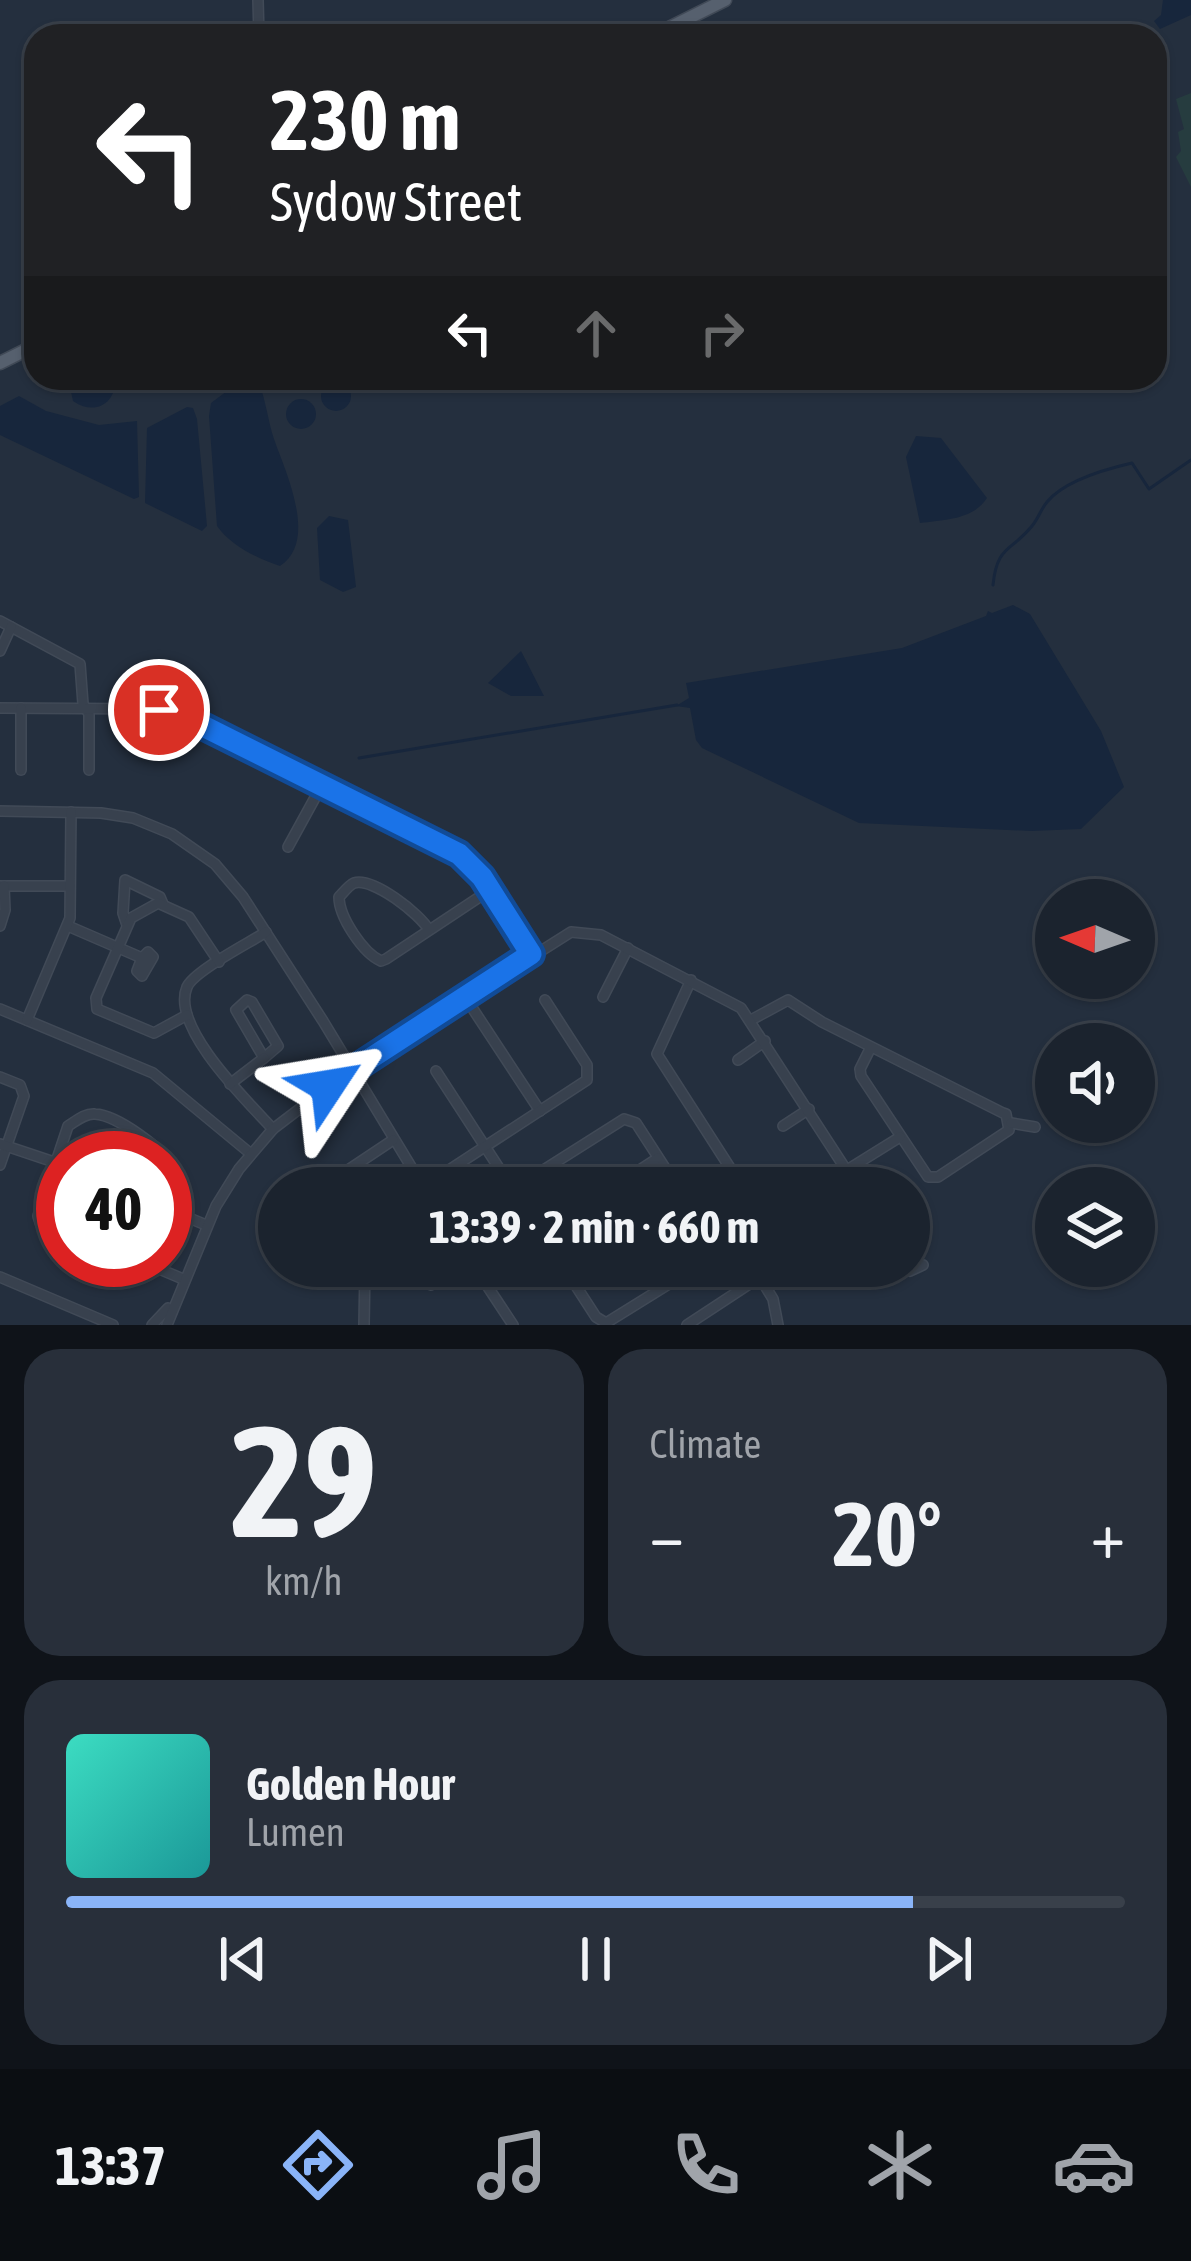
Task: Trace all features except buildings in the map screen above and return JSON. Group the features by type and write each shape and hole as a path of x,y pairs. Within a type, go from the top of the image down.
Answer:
{"main road":[{"path":"677,24 725,0"}],"street":[{"path":"0,621 77,661 86,709 88,770"},
{"path":"0,651 11,627"},
{"path":"0,708 173,712 459,854 472,864 531,954"},
{"path":"21,708 21,770"},
{"path":"288,847 322,785"},
{"path":"0,811 133,818 196,848 228,878 266,932 410,1167"},
{"path":"28,1020 68,926 71,812"},
{"path":"127,925 124,880 160,897 163,904"},
{"path":"430,930 416,910 362,883 354,883 339,897 339,909 375,960 386,959 430,930 490,890"},
{"path":"0,926 5,910 2,886 70,886"},
{"path":"187,1016 154,1033 99,1011 96,998 127,925 133,915 163,904 191,919 219,962"},
{"path":"68,926 142,958"},
{"path":"192,1258 226,1188 274,1129 351,1070 559,936 578,931 595,933 735,1002 846,1167"},
{"path":"266,932 189,984 187,1016 230,1084 274,1129"},
{"path":"603,997 628,948"},
{"path":"691,980 658,1054 729,1167"},
{"path":"465,997 540,1111"},
{"path":"230,1084 264,1058 278,1046 248,1000 236,1010 264,1058"},
{"path":"453,1167 584,1082 589,1073 545,1000"},
{"path":"751,1020 788,1000 1006,1114 1010,1123 1004,1136 933,1178 926,1175 860,1074 871,1047"},
{"path":"0,1010 153,1073 251,1154"},
{"path":"738,1060 765,1042"},
{"path":"436,1071 499,1167"},
{"path":"0,1077 24,1090 0,1165"},
{"path":"783,1126 808,1109"},
{"path":"67,1131 69,1124 95,1114 133,1131"},
{"path":"547,1167 624,1119 636,1124 664,1167"},
{"path":"1010,1123 1035,1127"},
{"path":"853,1167 900,1137"},
{"path":"353,1167 393,1141"},
{"path":"3,1145 36,1156"},
{"path":"643,1167 658,1157"},
{"path":"192,1220 206,1226"},
{"path":"0,1277 114,1325"},
{"path":"167,1325 180,1287"},
{"path":"364,1325 365,1287"},
{"path":"488,1287 513,1325"},
{"path":"577,1287 603,1322 613,1322 666,1287"},
{"path":"686,1325 745,1287"},
{"path":"766,1287 778,1325"},
{"path":"152,1325 175,1299"}],"green space":[{"path":"1191,93 1191,187 1176,157 1181,151 1178,132 1184,129 1176,99"}],"water":[{"path":"1163,0 1191,0 1191,15 1167,26 1154,21 1161,15"},
{"path":"71,390 114,390 108,401 96,407 73,401"},
{"path":"228,390 261,390 298,523 291,555 280,566 245,550 217,526 211,403"},
{"path":"322,390 350,390 350,402 342,410 330,410 322,402"},
{"path":"19,396 46,411 99,425 137,421 139,497 134,499 0,435 0,406"},
{"path":"301,399 312,403 316,414 312,425 301,429 290,425 286,414 290,403"},
{"path":"193,408 197,419 207,526 202,531 145,503 147,428"},
{"path":"916,436 941,438 987,498 974,511 920,523 906,457"},
{"path":"329,516 348,520 356,587 343,592 320,580 317,528"},
{"path":"1013,605 1030,614 1101,731 1124,787 1081,829 859,823 702,748 690,708 676,706 689,698 686,683 902,648"},
{"path":"521,651 544,696 511,696 488,683"}],"waterway":[{"path":"993,585 1002,556 1064,488 1132,463 1149,489 1191,460"},
{"path":"359,758 677,705"}],"route":[{"path":"159,710 185,717 459,854 482,877 531,954 328,1086"}]}
